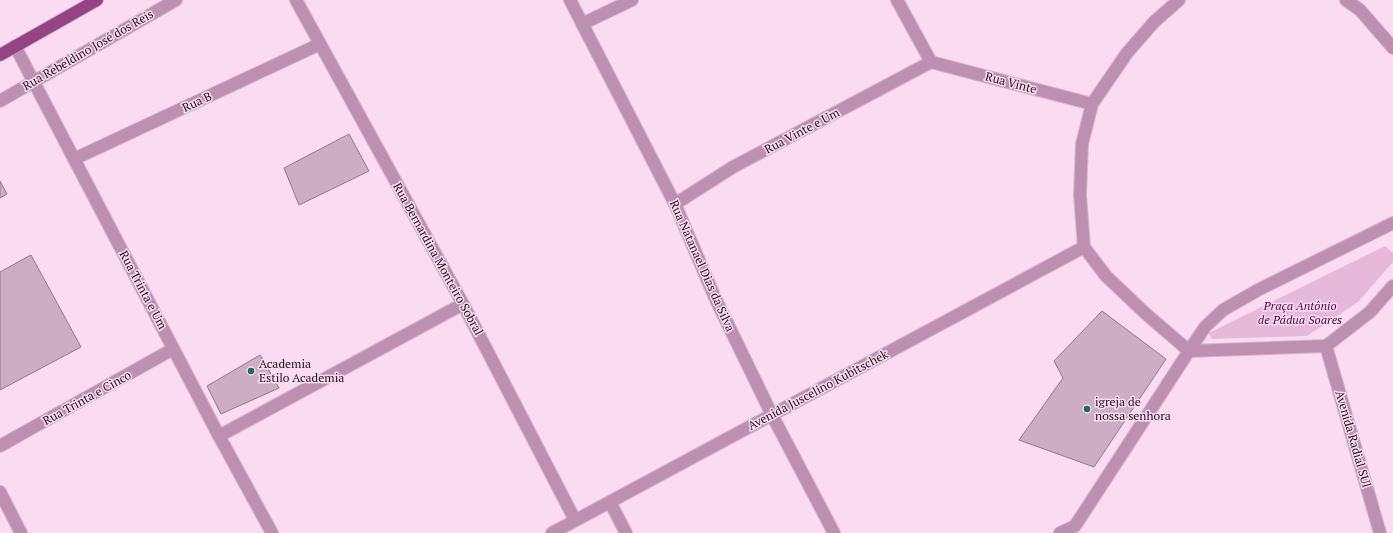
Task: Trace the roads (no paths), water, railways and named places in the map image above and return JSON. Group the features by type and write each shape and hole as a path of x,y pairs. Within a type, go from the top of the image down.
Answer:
{"main road":[{"path":"0,55 97,0"}],"street":[{"name":"Rua Rebeldino José dos Reis","path":"0,101 176,0"},
{"name":"Rua Bernardina Monteiro Sobral","path":"296,0 463,304 575,520"},
{"name":"Rua Natanael Dias da Silva","path":"570,0 675,204 716,300 772,415 834,533"},
{"path":"582,24 632,0"},
{"path":"897,0 931,62"},
{"path":"1178,0 1154,22 1127,53 1092,104 1082,144 1080,195 1084,247 1106,276 1145,313 1189,351 1326,346 1370,312 1393,286"},
{"path":"1346,0 1360,10 1393,48"},
{"name":"Rua B","path":"74,159 320,44"},
{"name":"Rua Trinta e Um","path":"16,46 173,349 272,533"},
{"name":"Rua Vinte","path":"931,62 1092,104"},
{"name":"Rua Vinte e Um","path":"675,204 733,167 931,62"},
{"path":"1060,533 1077,529 1205,327 1223,310 1258,290 1393,223"},
{"name":"Avenida Juscelino Kubitschek","path":"552,533 1084,247"},
{"path":"219,436 463,304"},
{"name":"Avenida Radial SUl","path":"1326,346 1380,533"},
{"name":"Rua Trinta e Cinco","path":"0,446 173,349"},
{"path":"0,492 21,533"},
{"path":"610,502 626,533"}],"place":[{"name":"Academia Estilo Academia","path":"251,371"},
{"name":"igreja de nossa senhora","path":"1087,409"}],"park label":[{"name":"Praça Antônio de Pádua Soares","path":"1300,313"}]}
